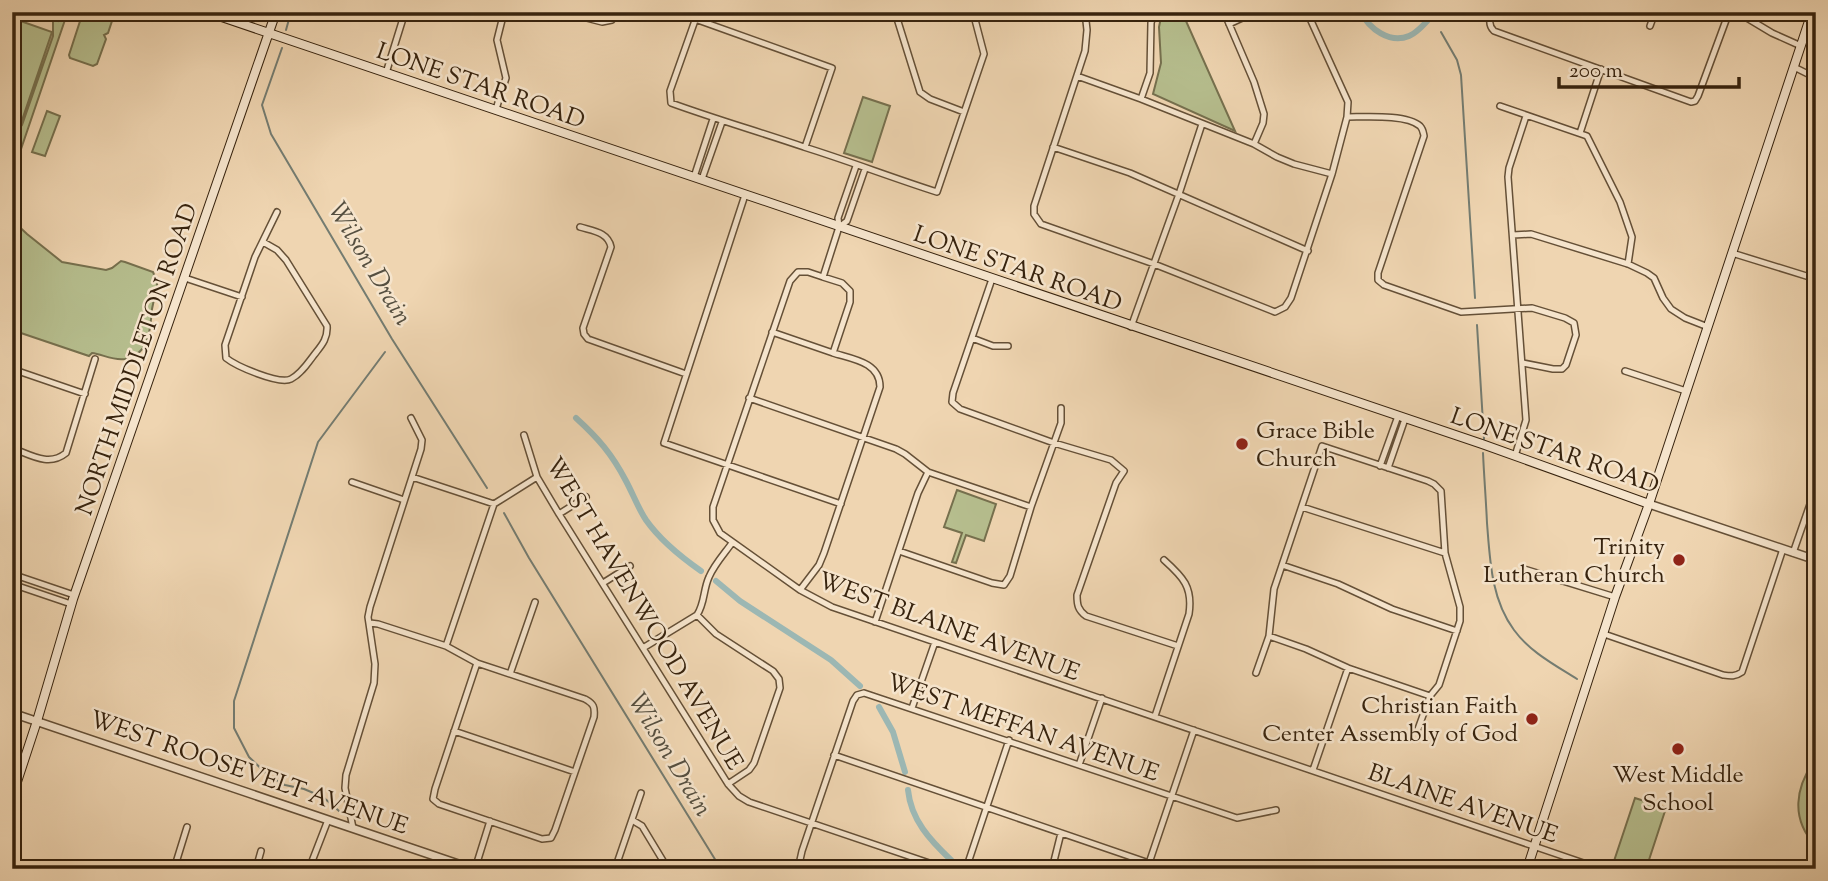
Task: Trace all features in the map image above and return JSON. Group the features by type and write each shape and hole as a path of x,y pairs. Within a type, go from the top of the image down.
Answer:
{"main road":[{"name":"LONE STAR ROAD","path":"207,12 1516,456 1649,504"},
{"name":"NORTH MIDDLETON ROAD","path":"12,797 74,595 276,12"},
{"path":"1527,869 1615,597 1649,504 1812,14"}],"street":[{"path":"386,73 405,12"},
{"path":"496,109 506,78 497,40 504,12"},
{"path":"563,12 602,23 612,20 617,12"},
{"path":"895,12 920,92 930,99 964,112"},
{"path":"805,147 832,68 696,16 670,91 671,103 937,192 984,54 974,12"},
{"path":"1085,12 1085,51 1034,206 1034,214 1041,224 1154,264 1275,312 1285,307 1291,298 1332,174 1347,117 1348,102 1307,12"},
{"path":"1141,99 1150,73 1151,23 1154,12"},
{"path":"1224,12 1254,82 1264,114 1254,144"},
{"path":"1229,24 1255,12"},
{"path":"1493,12 1489,21 1494,31 1684,100 1695,101 1729,12"},
{"path":"1650,26 1655,12"},
{"path":"1737,12 1772,33 1801,46"},
{"path":"1794,67 1816,78"},
{"path":"1580,134 1601,69"},
{"path":"1077,76 1254,144 1294,164 1332,174"},
{"path":"1500,106 1587,136 1620,202 1632,237 1628,264"},
{"path":"1516,456 1527,420 1508,177 1526,116"},
{"path":"1347,117 1401,118 1419,125 1424,136 1378,273 1378,280 1384,285 1461,312 1532,308 1574,323 1576,335 1566,365 1562,369 1523,363"},
{"path":"698,178 713,119"},
{"path":"698,178 722,122"},
{"path":"1131,327 1202,124"},
{"path":"1053,147 1130,173 1308,251"},
{"path":"823,276 839,227 838,218 856,166"},
{"path":"839,227 847,221 865,169"},
{"path":"746,195 664,443 841,504"},
{"path":"263,242 277,250 286,260 327,327 328,334 323,344 290,380 279,380 246,369 226,358 225,345 255,257 277,212"},
{"path":"580,227 608,237 611,247 583,328 584,334 593,341 686,374"},
{"path":"1513,235 1531,234 1628,264 1654,278 1671,309 1708,327"},
{"path":"1732,253 1816,279"},
{"path":"727,466 790,281 798,272 823,276 842,283 850,291 850,302 833,352"},
{"path":"185,278 242,297"},
{"path":"992,279 952,402 960,409 1054,443 1111,460 1124,471 1116,483 1077,595 1079,611 1086,616 1178,646"},
{"path":"772,332 867,364 874,368 878,375 880,387 819,565 800,590"},
{"path":"972,338 993,346 1008,346"},
{"path":"12,449 50,461 65,453 95,359"},
{"path":"12,369 85,394"},
{"path":"1625,371 1686,391"},
{"path":"750,398 905,454 928,472 1031,507"},
{"path":"899,551 1004,585 1010,576 1061,423 1061,408"},
{"path":"352,828 345,788 346,775 374,683 375,663 368,617 422,440 411,418"},
{"path":"1380,466 1402,418"},
{"path":"1388,468 1402,418"},
{"name":"WEST HAVENWOOD AVENUE","path":"524,435 537,477 559,514 728,784 739,796 749,802 947,869"},
{"path":"1256,673 1269,636 1274,589 1322,446 1428,481 1441,491 1445,553 1460,607 1460,621 1439,685 1430,696 1418,729"},
{"name":"WEST BLAINE AVENUE","path":"727,466 713,507 713,520 720,533 800,590 832,607 1194,730"},
{"path":"875,622 918,493 928,472"},
{"path":"412,477 494,505"},
{"path":"446,646 494,505 537,477"},
{"path":"352,482 404,500"},
{"path":"1793,553 1816,487"},
{"path":"559,514 586,497"},
{"name":"LONE STAR ROAD","path":"1649,504 1816,561"},
{"path":"1302,507 1445,553"},
{"path":"643,648 697,615 702,608 711,572 732,543"},
{"path":"1604,634 1734,677 1742,672 1783,550"},
{"path":"1155,716 1191,601 1188,586 1181,575 1164,560"},
{"path":"1282,565 1338,584 1392,609 1457,631"},
{"path":"603,583 629,566"},
{"path":"1524,569 1615,597"},
{"path":"12,574 74,595"},
{"path":"12,584 71,604"},
{"path":"510,674 535,602"},
{"path":"697,615 716,634 773,671 779,679 780,688 754,763 749,770 728,784"},
{"path":"370,624 379,624 446,646 477,663 593,703 594,717 551,838 542,839 439,804 433,799 477,663"},
{"path":"1269,636 1307,649 1348,668 1430,696"},
{"path":"912,708 934,642"},
{"path":"1314,771 1348,668"},
{"name":"WEST MEFFAN AVENUE","path":"834,755 853,701 857,695 864,693 1237,818 1276,810"},
{"path":"1079,765 1102,698"},
{"name":"WEST ROOSEVELT AVENUE","path":"12,713 474,869"},
{"path":"1148,866 1194,730"},
{"name":"BLAINE AVENUE","path":"1194,730 1535,846 1583,866 1601,869"},
{"path":"454,731 575,772"},
{"path":"966,869 1009,740"},
{"path":"798,869 834,755 1061,833 1148,866 1173,869"},
{"path":"615,869 641,793"},
{"path":"309,869 328,820"},
{"path":"632,820 642,827 668,869"},
{"path":"474,869 491,821"},
{"path":"174,869 187,827"},
{"path":"1052,869 1061,833"},
{"path":"256,869 261,850"}],"green space":[{"path":"47,12 54,12 58,20 61,12 67,14 20,152 14,150 16,143 12,145 12,138 22,125 53,36 53,22"},
{"path":"83,12 115,12 108,33 104,35 106,39 97,64 93,66 70,58 69,55"},
{"path":"1162,12 1182,12 1235,131 1153,94 1161,63 1159,27"},
{"path":"12,18 52,32 19,129 12,126"},
{"path":"863,97 890,106 872,162 844,153"},
{"path":"47,111 60,116 45,156 32,152"},
{"path":"12,220 62,262 106,270 121,261 153,272 157,291 147,340 139,352 125,359 92,353 89,356 12,330"},
{"path":"957,490 996,504 984,541 966,535 956,563 952,562 962,533 944,527"},
{"path":"1816,758 1816,846 1802,825 1798,803 1803,780"},
{"path":"1635,798 1666,808 1646,869 1614,861"}],"waterway":[{"name":"Wilson Drain","path":"286,30 291,12"},
{"path":"1361,12 1375,29 1395,38 1413,34 1435,12"},
{"path":"1441,32 1457,60 1461,75 1475,298"},
{"name":"Wilson Drain","path":"282,48 262,105 271,134 392,339 487,488"},
{"path":"1477,325 1484,439"},
{"path":"339,811 323,797 285,785 270,777 249,757 234,728 234,701 318,442 385,352"},
{"path":"576,418 610,454 652,527 671,548 701,571"},
{"path":"1483,453 1491,565 1500,605 1514,630 1527,645 1577,679"},
{"name":"Wilson Drain","path":"504,513 721,869"},
{"path":"716,581 740,601 831,660 860,686"},
{"path":"879,707 893,732 905,772"},
{"path":"908,790 917,820 951,860"}],"place":[{"name":"Grace Bible Church","path":"1242,444"},
{"name":"Trinity Lutheran Church","path":"1679,560"},
{"name":"Christian Faith Center Assembly of God","path":"1532,719"},
{"name":"West Middle School","path":"1678,749"}]}
